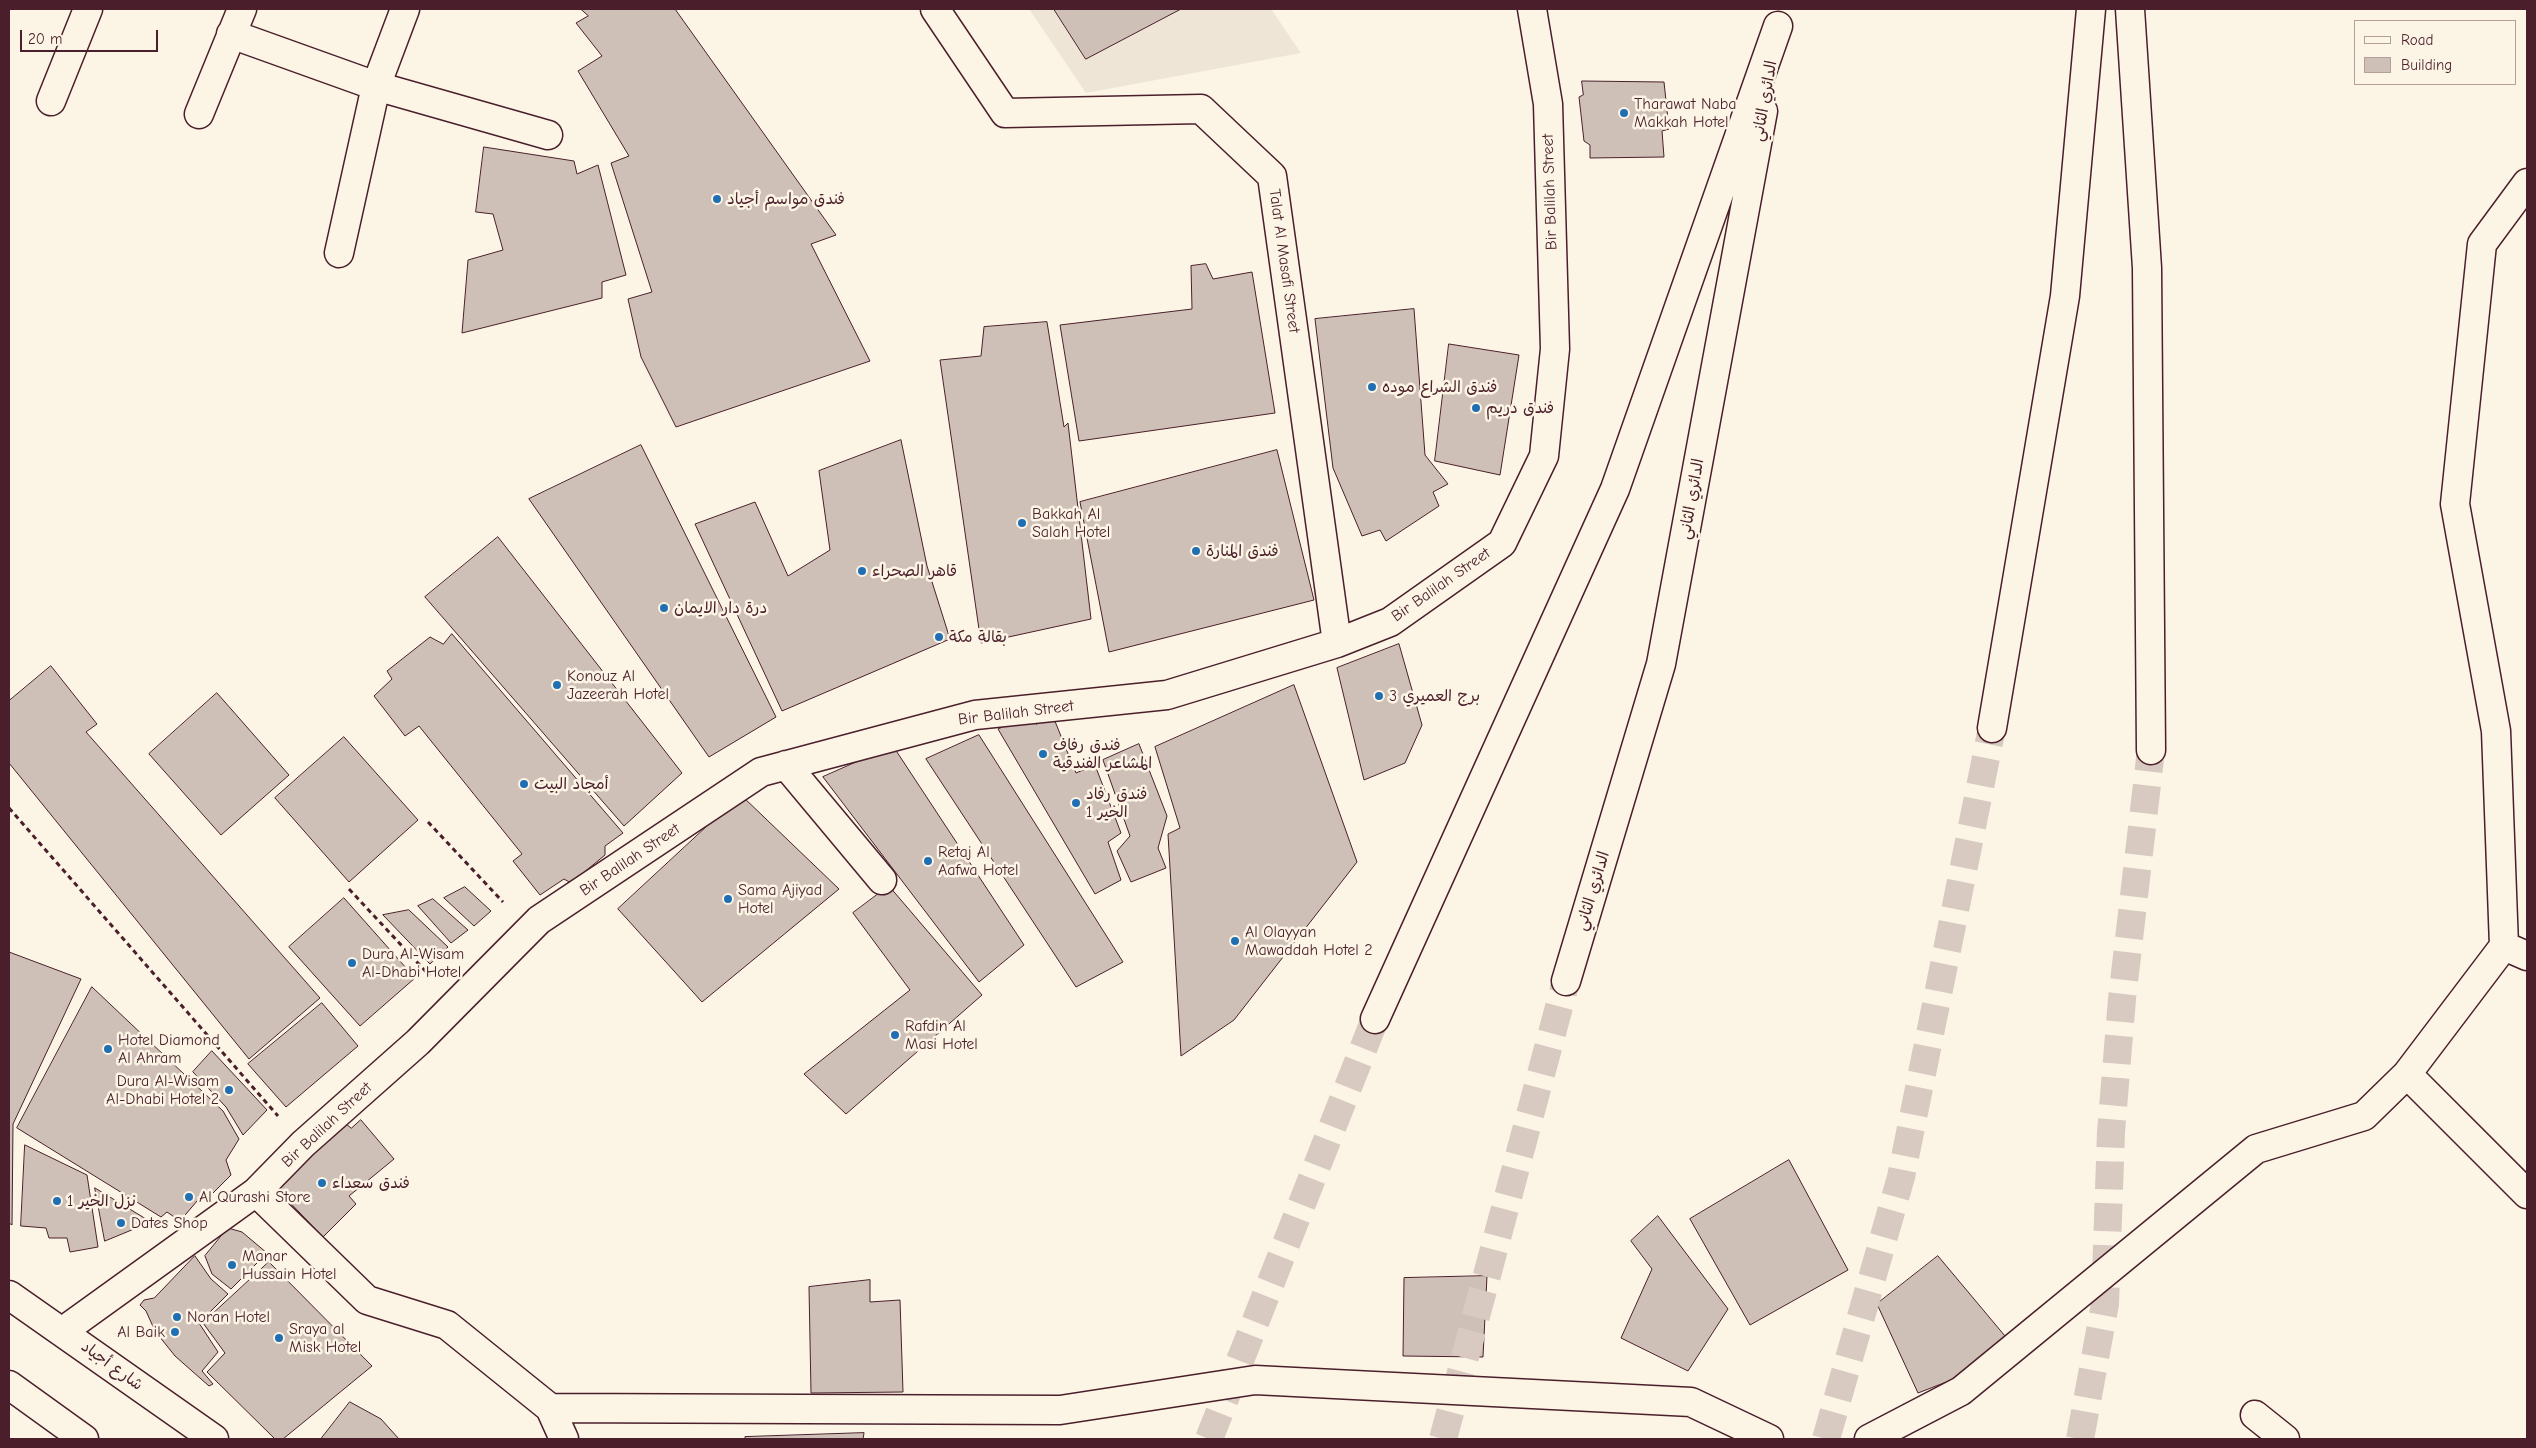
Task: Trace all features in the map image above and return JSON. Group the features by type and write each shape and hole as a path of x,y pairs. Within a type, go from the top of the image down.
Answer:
{"main road":[{"path":"51,101 88,9"},
{"path":"198,114 242,9"},
{"path":"338,253 376,86 405,9"},
{"name":"Talat Al Masafi Street","path":"935,9 1005,113 1201,109 1272,176 1337,643"},
{"name":"Bir Balilah Street","path":"64,1331 256,1192 303,1144 418,1042 539,920 761,772 975,715 1167,695 1337,643 1390,622 1502,543 1544,456 1555,349 1548,104 1532,9"},
{"path":"1992,728 2065,296 2091,9"},
{"path":"2130,9 2147,268 2151,750"},
{"path":"1375,1019 1615,489 1779,17"},
{"name":"الدائري الثاني","path":"1566,981 1661,664 1779,17"},
{"path":"231,34 376,86 548,135"},
{"path":"1869,1439 1961,1391 2256,1149 2364,1116 2407,1074 2516,951 2496,731 2455,504 2482,244 2527,183"},
{"path":"786,765 882,880"},
{"path":"2407,1074 2527,1194"},
{"path":"256,1192 367,1300 447,1325 550,1408 564,1439"},
{"name":"شارع أجياد","path":"9,1294 64,1331 214,1439"},
{"path":"550,1408 1060,1410 1255,1380 1691,1402 1769,1439"},
{"path":"9,1385 84,1439"},
{"path":"2256,1415 2285,1439"}],"path":[{"path":"9,808 303,1144"},
{"path":"428,822 529,930"},
{"path":"349,889 456,1004"}],"shaded area":[{"path":"1029,9 1271,9 1301,53 1086,93"}],"building":[{"name":"فندق مواسم أجياد","path":"581,9 675,9 836,235 811,244 870,361 676,427 641,357 628,299 652,292 611,163 629,156 578,71 602,56 576,23 588,16"},
{"path":"1054,9 1181,9 1086,59"},
{"name":"Tharawat Naba Makkah Hotel","path":"1582,81 1664,82 1669,129 1662,131 1664,157 1590,158 1590,145 1584,141 1579,97 1583,95"},
{"path":"484,147 574,161 577,174 598,165 626,275 602,282 602,298 462,333 468,260 503,250 493,214 476,212"},
{"path":"1206,264 1213,279 1252,272 1275,413 1079,441 1060,325 1192,309 1191,266"},
{"name":"فندق الشراع موده","path":"1414,309 1425,455 1448,484 1433,492 1439,506 1386,541 1380,530 1362,536 1333,468 1315,319"},
{"name":"Bakkah Al Salah Hotel","path":"1047,322 1064,427 1068,423 1091,619 981,643 940,360 981,356 984,327"},
{"name":"فندق دريم","path":"1449,344 1519,355 1500,475 1435,461"},
{"name":"قاهر الصحراء","path":"901,440 927,566 950,639 782,711 695,524 755,502 788,576 830,550 819,471"},
{"name":"درة دار الايمان","path":"641,445 776,717 709,757 529,499"},
{"name":"فندق المنارة","path":"1277,450 1314,600 1109,652 1080,502"},
{"name":"Konouz Al Jazeerah Hotel","path":"498,537 682,773 624,826 425,597"},
{"name":"أمجاد البيت","path":"452,634 623,833 605,846 605,855 571,883 564,879 540,895 513,861 522,854 419,726 405,736 374,696 392,679 387,671 430,637 443,644"},
{"name":"برج العميري 3","path":"1399,644 1422,725 1405,763 1364,780 1337,668"},
{"path":"51,666 97,724 86,732 320,998 249,1059 9,763 9,701"},
{"name":"Al Olayyan Mawaddah Hotel 2","path":"1294,685 1357,862 1234,1020 1181,1056 1168,834 1180,828 1155,747"},
{"path":"217,693 289,775 221,835 149,754"},
{"name":"فندق رفاد الخير 1","path":"1052,714 1076,773 1095,765 1121,833 1108,842 1121,880 1095,894 998,729 1027,716 1036,724"},
{"path":"979,735 1123,962 1076,987 926,759"},
{"path":"344,737 418,820 349,882 275,798"},
{"path":"1139,744 1167,816 1158,848 1166,868 1131,882 1117,851 1130,836 1103,760"},
{"name":"Retaj Al Aafwa Hotel","path":"893,746 1024,945 979,982 823,777"},
{"name":"Sama Ajiyad Hotel","path":"741,795 839,889 702,1002 618,909"},
{"name":"Rafdin Al Masi Hotel","path":"889,886 982,995 846,1114 804,1074 910,990 853,913"},
{"path":"465,887 491,911 474,926 444,898"},
{"name":"Dura Al-Wisam Al-Dhabi Hotel","path":"344,898 415,978 360,1026 289,947"},
{"path":"433,899 468,930 451,943 418,906"},
{"path":"409,910 448,947 430,964 383,915"},
{"path":"9,952 81,979 13,1124 12,1225 9,1223"},
{"name":"Hotel Diamond Al Ahram","path":"92,987 223,1111 239,1139 226,1160 231,1175 208,1198 203,1194 180,1221 167,1212 161,1217 17,1128"},
{"path":"322,1003 358,1046 286,1107 248,1064"},
{"name":"Dura Al-Wisam Al-Dhabi Hotel 2","path":"212,1051 267,1110 243,1135 226,1107 193,1072"},
{"name":"فندق سعداء","path":"361,1120 394,1159 349,1196 356,1204 323,1237 277,1189 294,1165 345,1123 351,1128"},
{"name":"نزل الخير 1","path":"25,1145 87,1175 98,1247 70,1252 67,1238 49,1238 46,1228 21,1226"},
{"path":"1789,1160 1848,1270 1750,1325 1690,1219"},
{"path":"95,1188 151,1222 105,1241"},
{"path":"1658,1216 1728,1309 1688,1371 1621,1338 1652,1269 1631,1241"},
{"name":"Manar Hussain Hotel","path":"228,1228 242,1232 267,1253 231,1289 212,1274 205,1256"},
{"name":"Noran Hotel","path":"195,1256 211,1279 228,1294 199,1323 218,1352 202,1371 213,1384 209,1386 175,1356 155,1331 146,1311 140,1305 144,1300 154,1298"},
{"path":"1938,1256 2005,1336 1954,1379 1918,1393 1877,1304"},
{"name":"Sraya al Misk Hotel","path":"269,1262 372,1366 283,1439 275,1439 207,1372 225,1353 203,1323"},
{"path":"1487,1276 1483,1357 1403,1356 1404,1278"},
{"path":"870,1280 870,1302 900,1300 903,1392 811,1393 809,1287"},
{"path":"350,1402 381,1419 399,1439 321,1439"},
{"path":"864,1433 863,1439 745,1439 745,1437"}],"tunnel":[{"path":"1826,1439 1901,1177 1992,728"},
{"path":"2080,1439 2105,1304 2111,1132 2122,999 2151,750"},
{"path":"1443,1439 1566,981"},
{"path":"1209,1439 1375,1019"}],"place":[{"name":"Tharawat Naba Makkah Hotel","path":"1624,113"},
{"name":"فندق مواسم أجياد","path":"717,199"},
{"name":"فندق الشراع موده","path":"1372,387"},
{"name":"فندق دريم","path":"1476,408"},
{"name":"Bakkah Al Salah Hotel","path":"1022,523"},
{"name":"فندق المنارة","path":"1196,551"},
{"name":"قاهر الصحراء","path":"862,571"},
{"name":"درة دار الايمان","path":"664,608"},
{"name":"بقالة مكة","path":"939,637"},
{"name":"Konouz Al Jazeerah Hotel","path":"557,685"},
{"name":"برج العميري 3","path":"1379,696"},
{"name":"فندق رفاف المشاعر الفندقية","path":"1043,754"},
{"name":"أمجاد البيت","path":"524,784"},
{"name":"فندق رفاد الخير 1","path":"1076,803"},
{"name":"Retaj Al Aafwa Hotel","path":"928,861"},
{"name":"Sama Ajiyad Hotel","path":"728,899"},
{"name":"Al Olayyan Mawaddah Hotel 2","path":"1235,941"},
{"name":"Dura Al-Wisam Al-Dhabi Hotel","path":"352,963"},
{"name":"Rafdin Al Masi Hotel","path":"895,1035"},
{"name":"Hotel Diamond Al Ahram","path":"108,1049"},
{"name":"Dura Al-Wisam Al-Dhabi Hotel 2","path":"229,1090"},
{"name":"فندق سعداء","path":"322,1183"},
{"name":"Al Qurashi Store","path":"189,1197"},
{"name":"نزل الخير 1","path":"57,1201"},
{"name":"Dates Shop","path":"121,1223"},
{"name":"Manar Hussain Hotel","path":"232,1265"},
{"name":"Noran Hotel","path":"177,1317"},
{"name":"Al Baik","path":"175,1332"},
{"name":"Sraya al Misk Hotel","path":"279,1338"}]}
